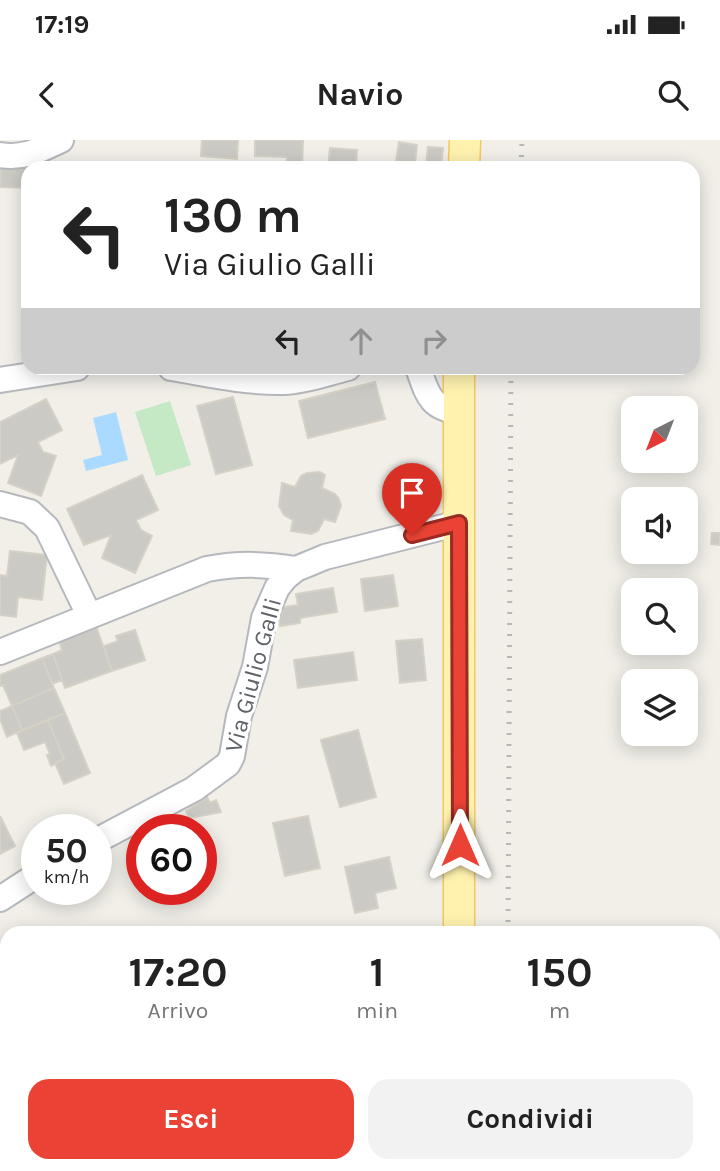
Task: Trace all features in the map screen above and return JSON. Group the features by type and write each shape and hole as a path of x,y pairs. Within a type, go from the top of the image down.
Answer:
{"main road":[{"path":"464,161 465,140"},
{"path":"459,375 460,926"}],"street":[{"path":"0,155 19,157 61,140"},
{"path":"0,380 23,375"},
{"path":"216,375 285,382 321,375"},
{"path":"421,375 433,402 445,410 458,411"},
{"path":"0,504 30,512 39,518 47,528 89,615"},
{"name":"Via Giulio Galli","path":"112,833 186,794 226,767 232,756 236,730 255,667 264,618 277,587 296,569 325,557 459,523"},
{"path":"0,652 207,569 237,564 266,564 296,569"},
{"path":"0,900 21,885"}],"green space":[{"path":"170,401 191,465 156,476 135,412"}],"water":[{"path":"116,412 128,460 86,471 83,460 102,455 93,418"}],"building":[{"path":"202,140 238,140 237,159 201,156"},
{"path":"255,140 303,140 302,161 287,161 287,157 255,156"},
{"path":"399,142 417,145 415,161 396,161"},
{"path":"428,147 443,148 442,161 426,161"},
{"path":"330,148 357,150 356,161 329,161"},
{"path":"1,164 21,165 21,188 0,187"},
{"path":"375,382 385,419 308,438 299,401"},
{"path":"233,397 252,465 216,474 197,406"},
{"path":"46,399 62,430 38,442 43,452 56,456 41,496 8,483 18,455 0,464 0,422"},
{"path":"320,472 325,475 322,488 339,499 341,506 335,522 324,519 318,531 311,534 291,531 293,520 284,515 279,506 282,483 295,487 301,476"},
{"path":"142,475 158,510 136,520 141,530 152,536 135,573 102,558 111,535 84,545 67,509"},
{"path":"712,533 720,533 720,545 711,544"},
{"path":"10,551 47,555 42,600 18,597 16,617 0,615 0,575 7,576"},
{"path":"393,575 398,606 365,611 361,579"},
{"path":"333,588 337,612 300,618 300,623 280,626 277,608 298,605 296,594"},
{"path":"96,626 112,671 65,688 53,654 62,650 59,640"},
{"path":"135,630 145,660 112,671 104,646 118,641 116,636"},
{"path":"422,639 426,680 400,683 396,641"},
{"path":"353,652 357,680 298,688 294,660"},
{"path":"53,654 62,680 52,684 42,658"},
{"path":"42,658 54,688 12,706 3,685 0,686 0,675"},
{"path":"54,688 65,713 22,730 12,706"},
{"path":"12,706 22,730 7,737 0,711"},
{"path":"65,713 90,773 64,784 55,763 64,759 48,720"},
{"path":"48,720 64,759 51,766 45,742 24,750 17,733"},
{"path":"358,730 376,797 340,807 321,740"},
{"path":"207,797 210,803 216,800 221,812 187,814 186,811"},
{"path":"0,816 15,846 0,854"},
{"path":"308,816 320,868 285,876 273,823"},
{"path":"389,857 396,888 375,893 378,908 355,913 345,867"}],"railway":[{"path":"521,161 522,140"},
{"path":"508,926 511,375"}],"route":[{"path":"412,535 459,523 460,845"}]}
